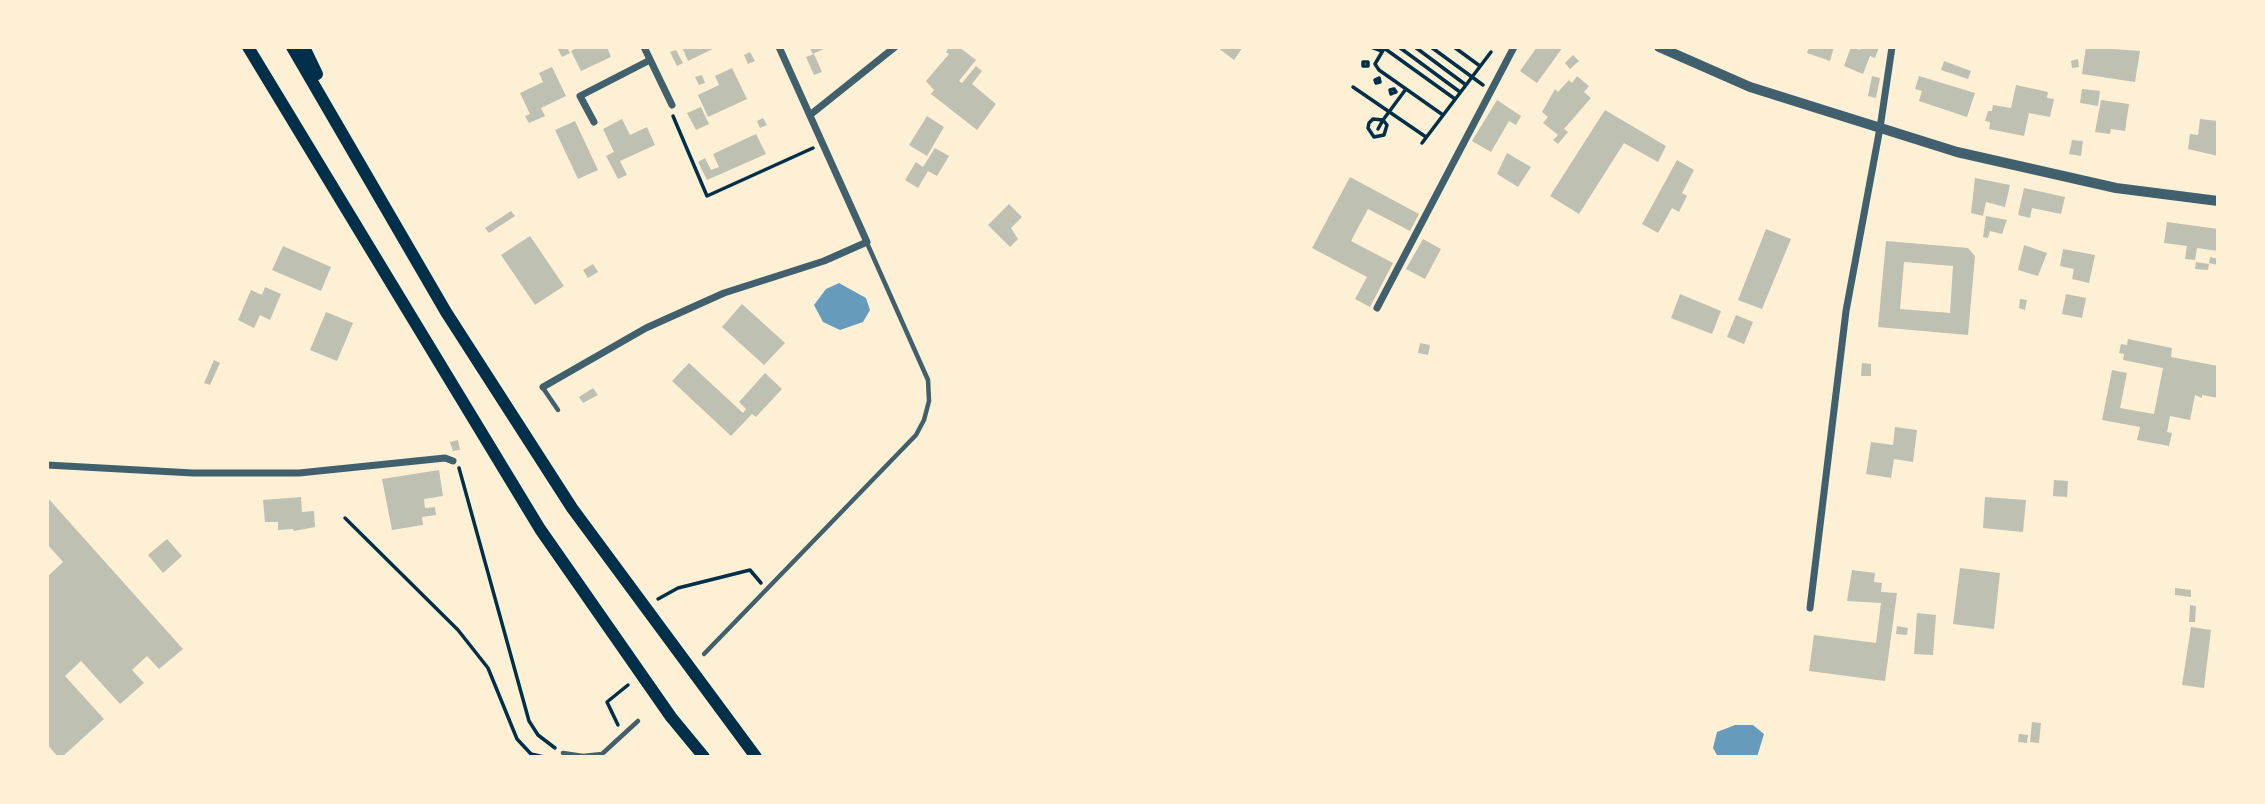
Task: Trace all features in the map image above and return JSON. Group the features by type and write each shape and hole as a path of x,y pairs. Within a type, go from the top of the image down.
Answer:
{"main road":[{"path":"239,47 308,145"},
{"path":"248,47 540,529 671,717 704,757"},
{"path":"292,47 342,128 446,312 572,508 756,757"},
{"path":"304,47 342,128"}],"street":[{"path":"644,47 672,105"},
{"path":"543,387 646,328 724,293 824,261 867,242 779,47"},
{"path":"810,115 895,47"},
{"path":"1377,308 1514,47"},
{"path":"1659,47 1750,87 1957,152 2116,188 2218,201"},
{"path":"1810,608 1846,311 1892,47"},
{"path":"594,122 580,96 650,60"},
{"path":"47,466 193,473 299,473 445,457 453,461"}],"lane":[{"path":"705,654 916,435 924,421 929,401 928,380 867,242"},
{"path":"543,387 558,410"},
{"path":"563,753 603,755 638,721"}],"path":[{"path":"1371,47 1384,48 1455,99"},
{"path":"1399,47 1460,92"},
{"path":"1415,47 1466,85"},
{"path":"1431,47 1472,76"},
{"path":"1454,47 1480,66"},
{"path":"1375,64 1384,48"},
{"path":"1422,144 1490,52"},
{"path":"1369,63 1375,64 1383,73 1443,115"},
{"path":"1379,79 1383,73"},
{"path":"1394,89 1398,83"},
{"path":"1353,87 1426,137"},
{"path":"1378,129 1406,89"},
{"path":"672,105 670,108 707,196 823,144"},
{"path":"1373,119 1383,120 1387,125 1384,135 1379,137 1369,133 1368,128 1373,119"},
{"path":"453,461 459,466 528,720 538,735 563,753"},
{"path":"345,518 458,630 488,668 517,739 531,754 544,757"},
{"path":"656,601 678,588 750,569 767,589"},
{"path":"625,733 611,716 607,702 628,685"}],"water":[{"path":"839,283 866,298 870,310 863,322 840,330 823,322 814,305 826,289"},
{"path":"1735,725 1753,725 1764,734 1757,757 1718,757 1713,748 1717,732"}],"building":[{"path":"557,47 567,47 570,53 562,57"},
{"path":"578,47 607,47 611,57 581,71 571,51"},
{"path":"682,47 717,47 688,61"},
{"path":"809,47 828,47 813,54"},
{"path":"949,47 959,47 976,60 959,81 962,83 976,66 982,71 972,84 996,104 977,130 931,94 934,90 926,81 949,54 946,52"},
{"path":"1217,47 1243,47 1234,60"},
{"path":"1537,47 1563,47 1537,83 1520,71"},
{"path":"1809,47 1834,47 1830,61 1807,53"},
{"path":"1851,47 1860,50 1861,47 1879,47 1875,58 1870,56 1863,74 1844,66"},
{"path":"2086,47 2140,51 2135,82 2082,74"},
{"path":"676,50 683,63 677,66 670,52"},
{"path":"750,52 755,61 748,64 744,55"},
{"path":"814,54 822,72 814,75 806,57"},
{"path":"1573,55 1579,61 1570,69 1565,63"},
{"path":"2078,59 2079,67 2072,68 2071,61"},
{"path":"1944,61 1971,71 1968,79 1941,70"},
{"path":"552,67 566,96 541,108 545,116 529,123 525,116 530,114 520,93 543,82 539,73"},
{"path":"732,68 747,99 708,117 698,95 719,85 715,76"},
{"path":"702,75 705,83 699,85 695,77"},
{"path":"1577,76 1589,86 1584,92 1591,98 1564,129 1568,132 1558,144 1553,140 1558,135 1543,123 1548,117 1542,112 1555,89 1558,92 1569,80 1572,83"},
{"path":"1872,76 1880,78 1876,98 1868,96"},
{"path":"1919,76 1975,93 1967,117 1919,101 1922,91 1915,89"},
{"path":"2016,85 2048,92 2047,98 2054,99 2050,117 2029,113 2024,136 1989,129 1990,122 1985,121 1988,111 1992,111 1993,105 2011,108"},
{"path":"2082,89 2100,91 2098,106 2080,103"},
{"path":"1497,100 1521,116 1516,125 1509,121 1491,152 1472,141"},
{"path":"2101,100 2129,104 2125,131 2111,129 2110,134 2095,132"},
{"path":"701,107 709,124 696,130 687,113"},
{"path":"1605,110 1666,146 1658,162 1624,143 1579,214 1550,196"},
{"path":"927,116 944,127 927,156 909,145"},
{"path":"763,118 767,125 760,128 757,121"},
{"path":"622,119 630,135 647,127 655,145 620,161 627,175 618,179 606,156 614,152 603,129"},
{"path":"2200,119 2218,121 2218,156 2188,149 2190,134 2198,135"},
{"path":"575,121 598,170 578,179 555,130"},
{"path":"756,134 766,154 707,180 698,162 705,158 711,170 719,167 713,154"},
{"path":"2072,140 2083,141 2081,156 2069,154"},
{"path":"935,148 949,156 937,176 928,171 918,188 905,180 916,162 923,167"},
{"path":"1507,153 1531,167 1518,187 1497,174"},
{"path":"1677,160 1694,170 1682,193 1687,196 1679,212 1672,208 1658,233 1642,224"},
{"path":"1350,177 1419,214 1410,231 1368,209 1351,241 1393,263 1370,307 1355,299 1367,277 1312,248"},
{"path":"1975,178 2010,185 2005,207 1986,202 1983,216 1971,213"},
{"path":"2024,188 2065,197 2061,214 2032,208 2030,218 2018,215"},
{"path":"1009,204 1022,217 1011,228 1018,239 1010,247 988,225"},
{"path":"511,211 515,216 489,233 485,228"},
{"path":"1986,216 2007,220 2002,234 1990,231 1988,238 1983,237"},
{"path":"2167,222 2218,229 2218,251 2197,248 2195,260 2185,259 2187,246 2164,243"},
{"path":"1766,229 1791,239 1762,309 1738,300"},
{"path":"530,236 564,286 535,305 501,255"},
{"path":"1423,239 1441,249 1425,279 1406,269"},
{"path":"1886,241 1968,248 1975,256 1968,335 1878,327","holes":["1904,262 1953,266 1950,313 1900,309"]},
{"path":"2024,245 2047,253 2038,276 2018,270"},
{"path":"283,246 331,267 321,291 272,270"},
{"path":"2063,249 2095,255 2089,283 2072,279 2074,269 2060,266"},
{"path":"2210,257 2218,259 2218,265 2209,263"},
{"path":"2196,262 2209,264 2208,270 2195,269"},
{"path":"593,264 598,272 588,278 583,270"},
{"path":"265,287 281,294 270,320 260,315 254,328 238,320 251,290 262,295"},
{"path":"1680,294 1721,311 1712,334 1671,318"},
{"path":"2066,294 2086,298 2082,318 2062,314"},
{"path":"2020,299 2027,300 2025,310 2019,308"},
{"path":"742,304 785,343 764,365 722,327"},
{"path":"326,312 353,323 337,361 310,350"},
{"path":"1736,315 1753,322 1744,344 1727,337"},
{"path":"2128,339 2172,348 2171,357 2218,366 2218,398 2195,395 2190,420 2170,416 2167,432 2172,433 2169,446 2137,440 2140,427 2102,420 2112,370 2127,373 2120,408 2154,414 2163,368 2123,360 2124,354 2119,353 2121,344 2127,345"},
{"path":"1420,343 1430,345 1428,355 1418,353"},
{"path":"214,360 220,363 210,385 204,383"},
{"path":"689,363 743,413 746,409 739,402 765,373 782,389 756,417 752,414 731,436 672,381"},
{"path":"1862,363 1871,364 1871,376 1861,376"},
{"path":"593,388 598,395 583,403 579,397"},
{"path":"1895,427 1917,430 1913,462 1894,459 1891,478 1866,474 1871,442 1893,445"},
{"path":"458,440 460,450 453,451 450,442"},
{"path":"439,470 443,496 424,499 425,508 435,507 436,515 422,517 423,525 392,530 382,479"},
{"path":"2054,480 2068,481 2067,497 2053,496"},
{"path":"47,497 183,649 159,669 147,656 132,670 144,683 120,704 81,661 65,676 104,719 62,757 58,757 47,744 47,577 63,562 47,544"},
{"path":"301,497 302,512 314,511 315,527 294,531 278,530 278,522 265,522 263,500"},
{"path":"1985,497 2026,500 2023,532 1983,528"},
{"path":"167,539 182,556 163,573 148,555"},
{"path":"1960,568 2000,573 1994,629 1953,624"},
{"path":"1852,570 1875,573 1874,582 1882,583 1881,592 1897,593 1885,681 1809,671 1814,635 1876,643 1881,603 1847,601"},
{"path":"2175,588 2191,590 2191,597 2175,595"},
{"path":"2190,605 2196,606 2195,622 2189,622"},
{"path":"1917,613 1936,615 1933,655 1914,654"},
{"path":"1897,626 1908,628 1907,635 1896,634"},
{"path":"2191,627 2211,630 2204,688 2182,685"},
{"path":"2032,722 2041,723 2039,743 2030,742"},
{"path":"2019,734 2028,735 2027,743 2018,742"}]}
